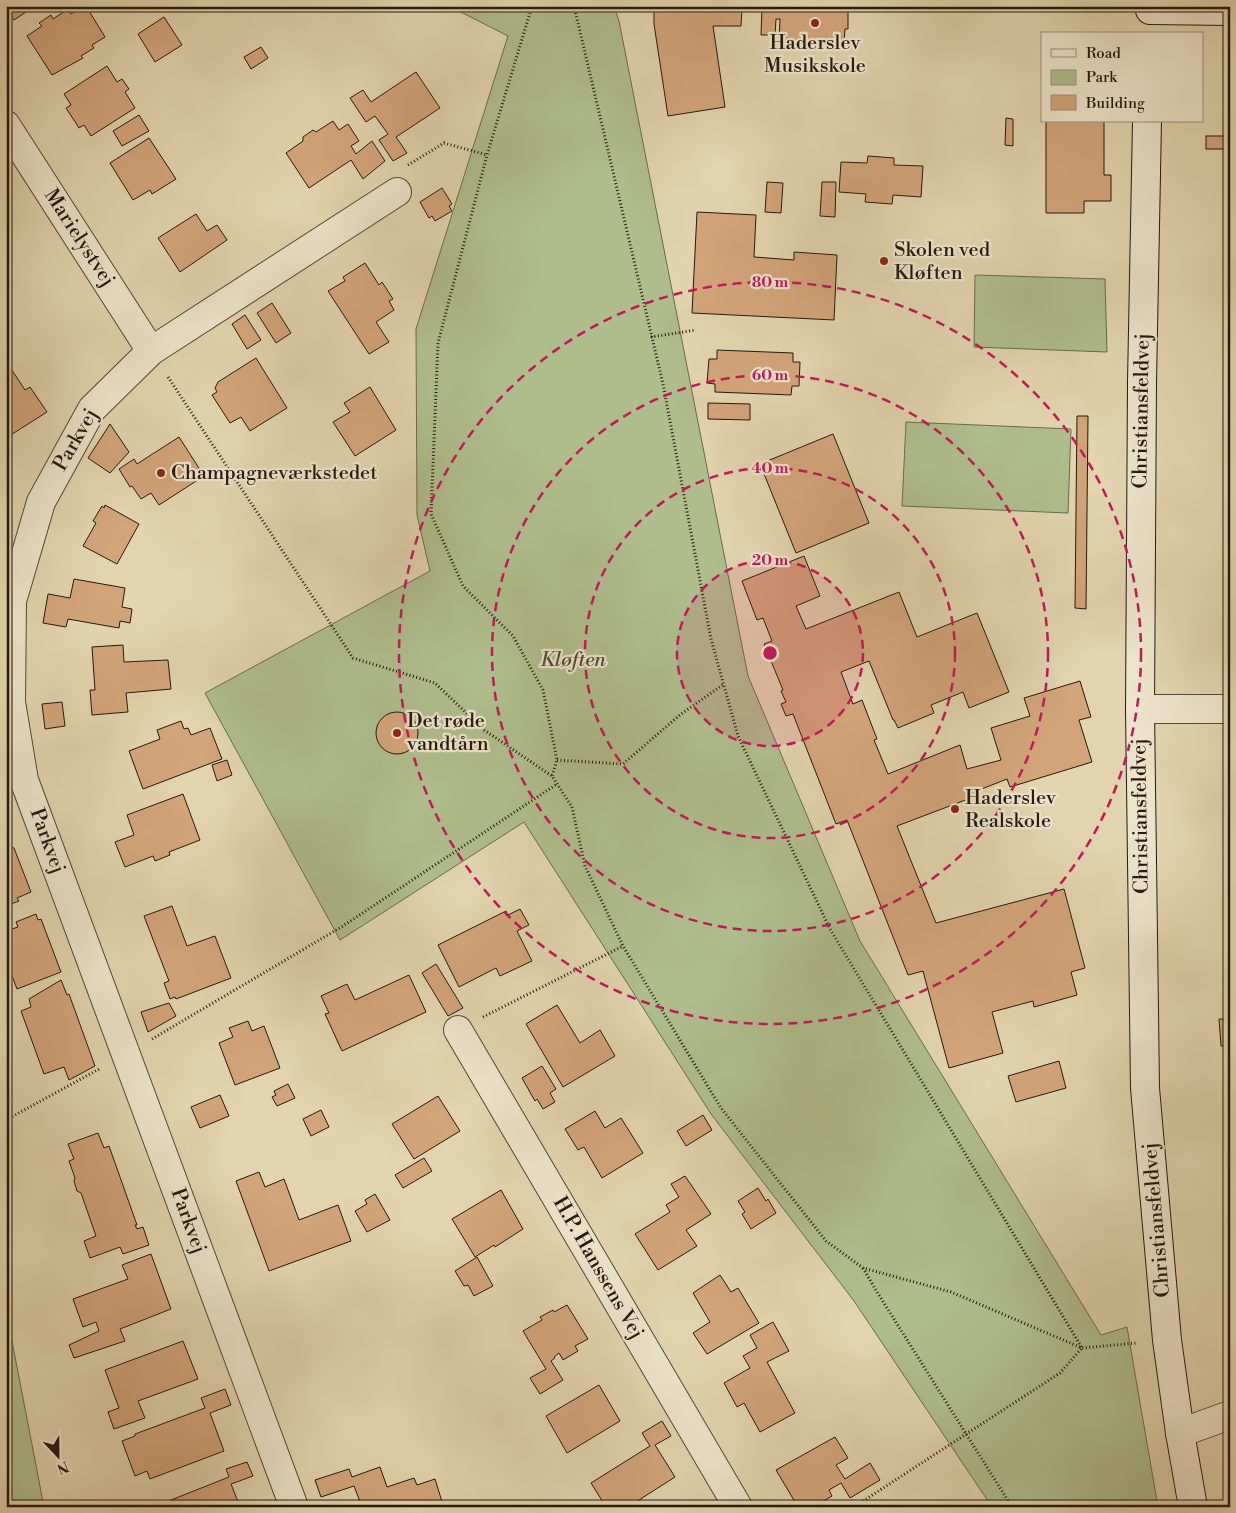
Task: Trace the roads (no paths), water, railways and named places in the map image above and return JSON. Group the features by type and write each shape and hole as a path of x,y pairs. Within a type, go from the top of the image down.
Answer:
{"street":[{"path":"1150,16 1230,11"},
{"name":"Christiansfeldvej","path":"1148,122 1142,383 1140,710 1145,1088 1168,1340 1180,1433 1193,1507"},
{"name":"Marielystvej","path":"6,125 151,351"},
{"name":"Parkvej","path":"294,1507 24,780 11,702 12,601 41,502 92,409 151,351 396,192"},
{"path":"1140,710 1230,709"},
{"name":"H.P. Hanssens Vej","path":"458,1030 738,1507"},
{"path":"1180,1433 1230,1414"}],"place":[{"name":"Haderslev Musikskole","path":"815,23"},
{"name":"Skolen ved Kløften","path":"884,261"},
{"name":"Champagneværkstedet","path":"161,473"},
{"name":"Det røde vandtårn","path":"397,733"},
{"name":"Haderslev Realskole","path":"955,809"}],"park label":[{"name":"Kløften","path":"573,660"}]}
